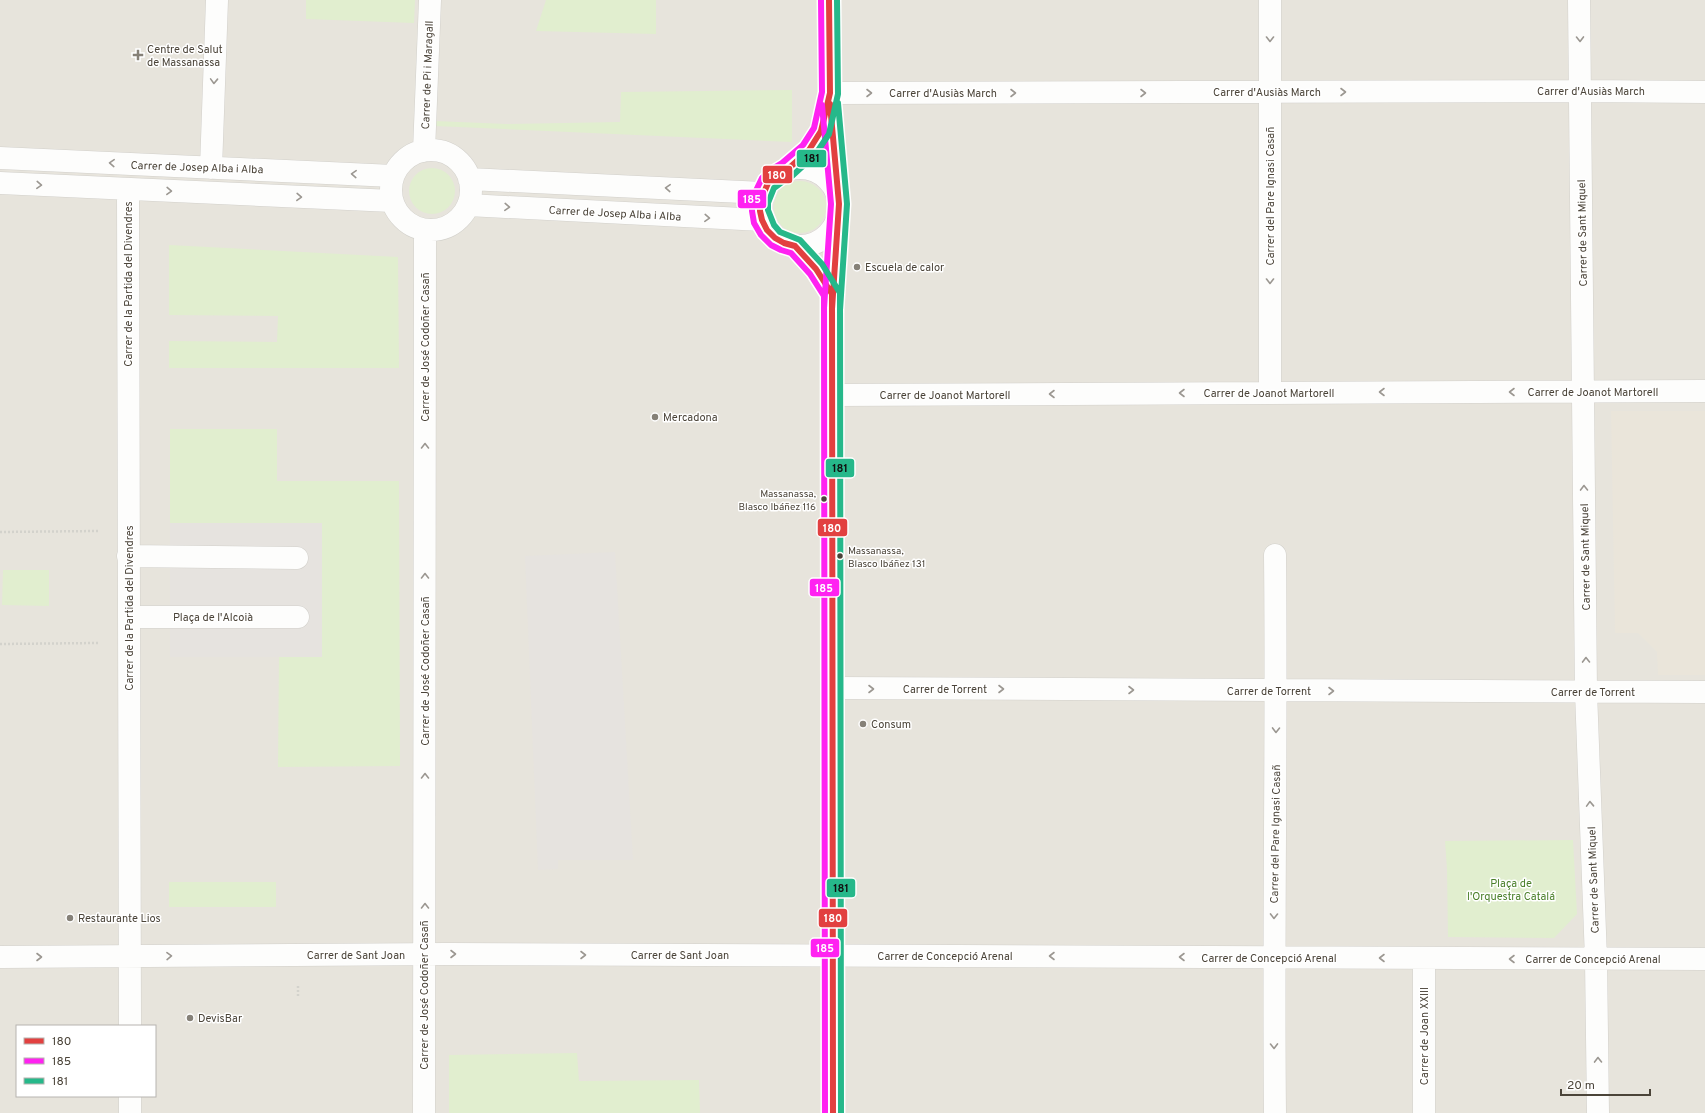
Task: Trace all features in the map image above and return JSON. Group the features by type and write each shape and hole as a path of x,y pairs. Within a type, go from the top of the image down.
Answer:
{"street":[{"path":"211,168 217,0"},
{"name":"Carrer de Pi i Maragall","path":"424,151 430,0"},
{"path":"829,0 830,93 837,204 832,294 833,1113"},
{"name":"Carrer del Pare Ignasi Casañ","path":"1270,0 1270,392"},
{"name":"Carrer de Sant Miquel","path":"1579,0 1586,692 1596,959 1598,1113"},
{"name":"Carrer d'Ausiàs March","path":"830,93 1705,92"},
{"path":"786,170 798,168 810,169 821,174 831,182 837,204 835,226 823,238 806,246 784,244 775,238 767,230 762,220 760,202 768,183 776,175 786,170 809,150 821,131 830,93"},
{"path":"438,150 458,160 465,169 469,179 471,192 468,205 461,217 451,224 438,229 425,230 404,220 392,201 390,192 393,176 398,166 406,158 424,151 438,150"},
{"name":"Carrer de Josep Alba i Alba","path":"0,158 393,176"},
{"path":"469,179 763,193"},
{"path":"0,183 392,201"},
{"name":"Carrer de la Partida del Divendres","path":"128,189 130,1025"},
{"name":"Carrer de Josep Alba i Alba","path":"468,205 762,220"},
{"name":"Carrer de José Codoñer Casañ","path":"424,1113 425,230"},
{"path":"795,246 816,269 832,294"},
{"name":"Carrer de Joanot Martorell","path":"832,395 1705,391"},
{"name":"Carrer del Pare Ignasi Casañ","path":"1275,555 1276,691 1273,958 1275,1113"},
{"path":"128,556 297,558"},
{"name":"Plaça de l'Alcoià","path":"129,617 298,617"},
{"name":"Carrer de Torrent","path":"832,688 1705,692"},
{"name":"Carrer de Sant Joan","path":"0,957 833,955"},
{"name":"Carrer de Concepció Arenal","path":"833,955 1705,959"},
{"name":"Carrer de Joan XXIII","path":"1424,958 1424,1113"},
{"path":"130,1097 130,1113"}],"path":[{"path":"0,532 98,531"},
{"path":"0,644 98,643"},
{"path":"298,985 298,996"}],"shaded area":[{"path":"0,0 1705,0 1705,1113 0,1113"},
{"path":"1611,411 1705,411 1705,675 1658,675 1657,652 1638,633 1615,633"},
{"path":"170,523 322,523 322,657 170,657"},
{"path":"615,552 633,860 558,860 558,869 538,870 525,556"}],"green space":[{"path":"306,0 415,0 414,23 306,19"},
{"path":"546,0 656,0 656,34 536,31"},
{"path":"792,90 792,142 435,126 435,121 506,124 620,122 621,92"},
{"path":"432,168 445,172 451,178 455,191 451,204 445,210 432,214 419,210 413,204 409,191 413,178 419,172"},
{"path":"795,181 805,181 819,188 826,202 826,212 819,226 805,233 795,233 785,229 778,222 774,212 774,202 778,192 785,185"},
{"path":"169,245 398,257 399,368 169,368 169,341 277,342 278,316 169,315"},
{"path":"170,429 277,429 277,481 399,481 400,766 278,767 279,657 322,657 321,523 170,523"},
{"path":"3,570 49,570 49,606 2,605"},
{"name":"Plaça de l'Orquestra Catalá","path":"1573,840 1577,914 1554,938 1448,937 1445,841"},
{"path":"169,882 276,882 276,907 169,907"},
{"path":"577,1053 579,1081 699,1080 700,1113 449,1113 449,1055"}],"transit line":[{"name":"185","path":"821,0 822,92 814,128 803,145 762,178 752,199 752,211 754,223 761,235 771,245 791,253 810,274 824,296 825,1113"},
{"name":"180","path":"829,0 830,93 821,131 809,150 787,170 777,175 768,183 760,202 760,211 762,220 767,230 775,238 784,243 795,246 816,269 832,294 833,1113"},
{"name":"181","path":"837,0 838,94 829,134 815,155 792,176 774,188 768,203 768,210 774,225 780,232 800,240 822,264 840,293 841,1113"},
{"name":"181","path":"838,103 847,204 840,310"},
{"name":"180","path":"830,104 839,204 832,309"},
{"name":"185","path":"822,105 831,204 824,308"}],"place":[{"name":"Centre de Salut de Massanassa","path":"138,55"},
{"name":"Escuela de calor","path":"857,267"},
{"name":"Mercadona","path":"655,417"},
{"name":"Massanassa, Blasco Ibáñez 116","path":"824,499"},
{"name":"Massanassa, Blasco Ibáñez 131","path":"840,556"},
{"name":"Consum","path":"863,724"},
{"name":"Restaurante Lios","path":"70,918"},
{"name":"DevisBar","path":"190,1018"}]}
